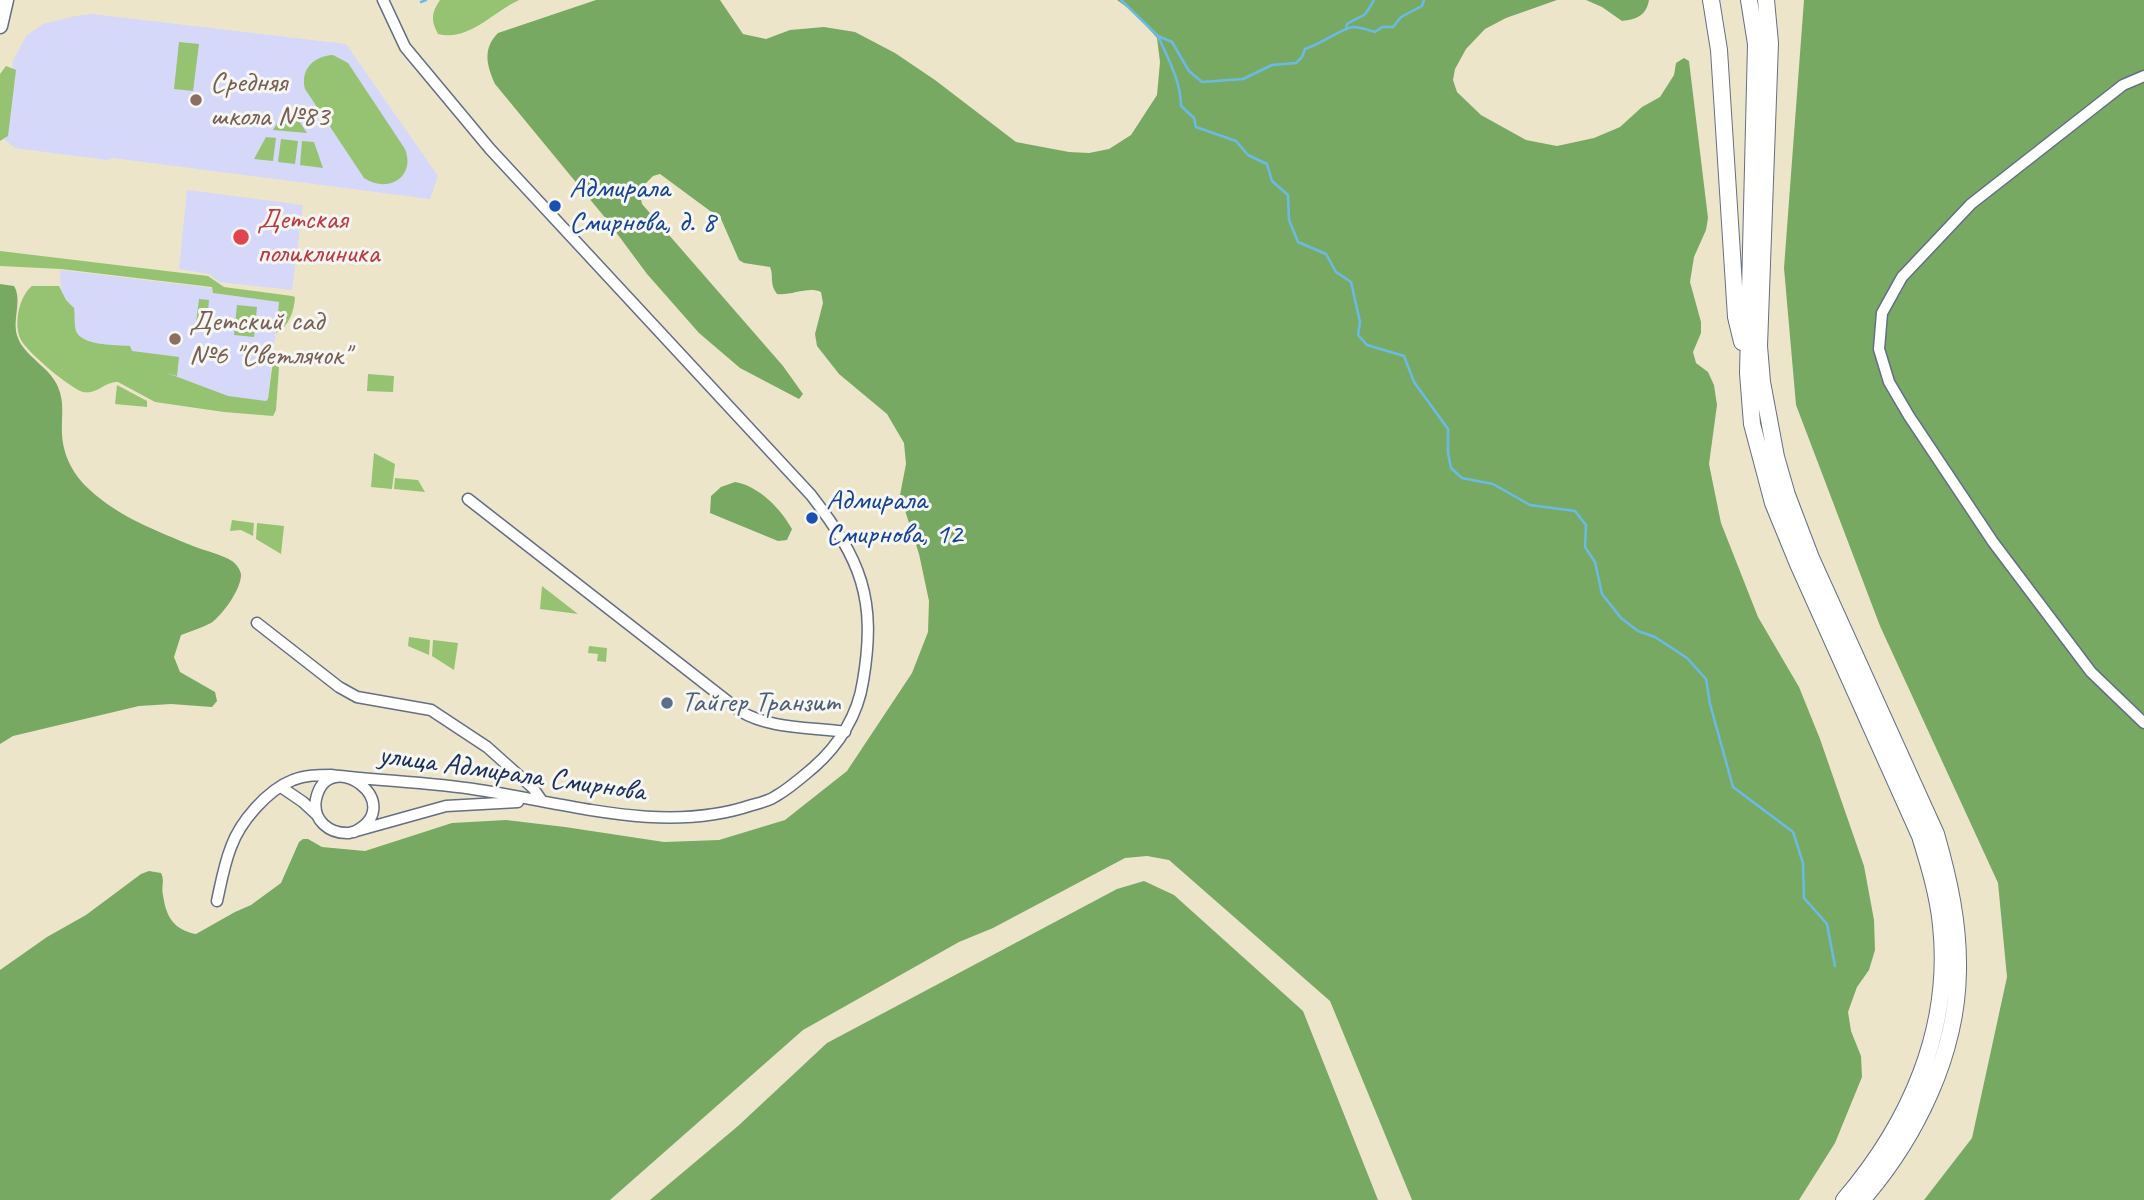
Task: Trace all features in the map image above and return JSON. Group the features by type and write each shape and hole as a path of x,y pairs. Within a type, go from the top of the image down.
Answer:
{"highway":[{"path":"1711,0 1719,50 1737,317 1748,373"},
{"path":"1749,0 1756,44 1748,373 1752,424 1773,503 1920,836 1941,922 1943,973 1940,1005 1930,1050 1907,1108 1874,1161 1844,1200"},
{"path":"1766,0 1770,43 1759,346 1762,382 1776,457 1811,558 1936,834 1948,874 1958,945 1958,974 1950,1032 1929,1094 1896,1154 1863,1200"}],"main road":[{"path":"0,26 6,0"}],"street":[{"name":"улица Адмирала Смирнова","path":"217,901 227,857 237,834 257,808 293,780 315,775 477,789 650,817 688,818 727,814 774,798 824,758 845,732 862,693 869,630 866,600 854,558 836,527 811,495 481,139 405,47 389,18 383,0"},
{"path":"2144,75 2123,85 1971,204 1896,286 1882,313 1879,349 1889,382 1909,416 1993,542 2091,672 2144,723"},
{"path":"468,499 746,715 767,722 845,732"},
{"path":"257,623 357,697 431,710 487,747 533,788 542,801"},
{"path":"317,815 316,802 322,787 330,780 345,777 356,780 364,786 372,801 368,819 354,832"},
{"path":"281,787 303,802 332,831 341,833 354,832 446,806 542,801"}],"shaded area":[{"name":"Средняя школа №83","path":"92,14 346,44 438,176 430,199 15,148 4,139 13,61 26,36 43,24"},
{"name":"Детская поликлиника","path":"187,190 303,205 292,290 219,282 209,274 179,269"},
{"name":"Детский сад №6 \"Светлячок\"","path":"60,270 212,288 213,293 279,302 266,414 63,331"}],"green space":[{"path":"440,0 519,0 470,30 449,35 438,34 434,25 433,17"},
{"path":"596,0 720,0 743,34 766,39 790,30 824,27 855,32 895,53 935,80 1016,142 1069,152 1089,153 1109,149 1131,135 1157,95 1160,62 1157,38 1136,14 1117,0 1557,0 1506,18 1485,29 1466,49 1455,69 1453,80 1457,92 1481,115 1526,140 1557,146 1594,138 1620,127 1642,107 1660,97 1674,75 1676,63 1684,58 1689,61 1708,218 1706,230 1694,257 1690,282 1701,322 1701,333 1693,352 1696,363 1708,372 1714,385 1717,405 1709,464 1721,523 1758,617 1799,687 1820,739 1864,866 1874,920 1875,950 1869,970 1857,987 1848,1012 1851,1031 1861,1056 1862,1077 1835,1143 1799,1200 1412,1200 1330,1001 1169,860 1147,856 1125,858 993,928 959,942 803,1030 610,1200 0,1200 0,970 47,937 86,915 141,874 149,871 161,873 164,903 169,916 177,926 196,934 251,905 281,883 299,842 303,839 322,847 365,851 452,823 506,820 664,842 719,840 785,820 847,771 912,673 928,632 929,601 919,554 900,495 906,464 904,443 887,414 839,374 817,346 815,334 823,303 821,292 811,290 777,294 773,287 770,267 739,260 721,219 660,174 653,176 639,190 642,204 783,366 803,394 799,399 740,368 699,333 647,274 607,220 495,84 490,71 488,51 498,33"},
{"path":"1586,0 1649,0 1646,10 1640,16 1622,21"},
{"path":"1804,0 2144,0 2144,1200 1924,1200 1972,1138 2007,977 1998,883 1880,626 1796,405 1784,268"},
{"path":"179,42 199,44 193,91 174,89"},
{"path":"333,55 348,63 405,149 407,168 398,180 382,184 364,178 305,89 305,75 310,65 320,58"},
{"path":"6,66 16,70 8,136 0,141 0,74"},
{"path":"281,117 297,118 307,133 273,130"},
{"path":"266,137 276,138 273,161 254,159"},
{"path":"281,139 298,141 295,164 278,162"},
{"path":"302,141 314,142 323,168 300,165"},
{"path":"0,251 208,276 224,287 295,297 290,318 276,333 279,302 213,293 212,287 61,269 0,266"},
{"path":"0,284 14,286 17,298 16,332 21,345 58,387 65,450 70,465 79,478 101,500 126,516 228,559 240,570 238,587 226,608 211,623 181,635 174,657 180,672 215,692 217,701 212,707 171,704 139,706 13,736 0,744"},
{"path":"32,286 59,286 66,300 74,308 76,331 85,340 130,346 132,351 179,357 177,376 167,373 228,396 266,401 274,353 280,353 276,410 273,416 155,402 118,382 88,392 77,389 40,361 21,340 19,311 27,291"},
{"path":"199,299 209,300 206,332 195,331"},
{"path":"237,305 257,307 254,337 234,335"},
{"path":"368,374 394,376 393,392 367,391"},
{"path":"117,385 147,401 147,407 115,404"},
{"path":"374,453 395,464 392,489 371,487"},
{"path":"395,478 418,480 425,492 394,489"},
{"path":"735,482 761,493 775,506 792,529 787,540 778,541 710,513 711,496 721,487"},
{"path":"232,520 254,523 253,536 241,530 230,531"},
{"path":"257,523 284,526 281,554 256,539"},
{"path":"542,586 578,614 540,609"},
{"path":"409,637 430,640 429,655 408,646"},
{"path":"433,640 458,643 454,670 432,656"},
{"path":"589,646 607,648 606,662 597,661 598,654 588,653"},
{"path":"1144,881 1174,895 1303,1011 1378,1200 650,1200 738,1126 827,1043 1117,889"}],"waterway":[{"path":"421,2 426,0"},
{"path":"1121,0 1158,36 1172,42 1189,71 1202,82 1243,79 1272,65 1296,63 1305,49 1349,28 1375,32 1382,27 1393,27 1401,17 1422,6 1424,0"},
{"path":"1346,29 1347,24 1365,14 1374,0"},
{"path":"1158,36 1176,79 1181,106 1194,118 1196,127 1236,141 1248,155 1267,164 1272,181 1288,195 1289,220 1298,242 1326,254 1336,272 1351,282 1360,322 1358,335 1367,345 1404,356 1414,382 1448,429 1451,468 1462,478 1493,484 1530,505 1575,511 1586,525 1585,547 1595,562 1602,594 1621,618 1638,631 1655,637 1687,658 1706,679 1710,704 1733,787 1793,832 1803,863 1804,898 1827,924 1835,966"}],"place":[{"name":"Средняя школа №83","path":"196,100"},
{"name":"Адмирала Смирнова, д. 8","path":"555,206"},
{"name":"Детская поликлиника","path":"241,237"},
{"name":"Детский сад №6 \"Светлячок\"","path":"175,339"},
{"name":"Адмирала Смирнова, 12","path":"812,518"},
{"name":"Тайгер Транзит","path":"667,703"}]}
